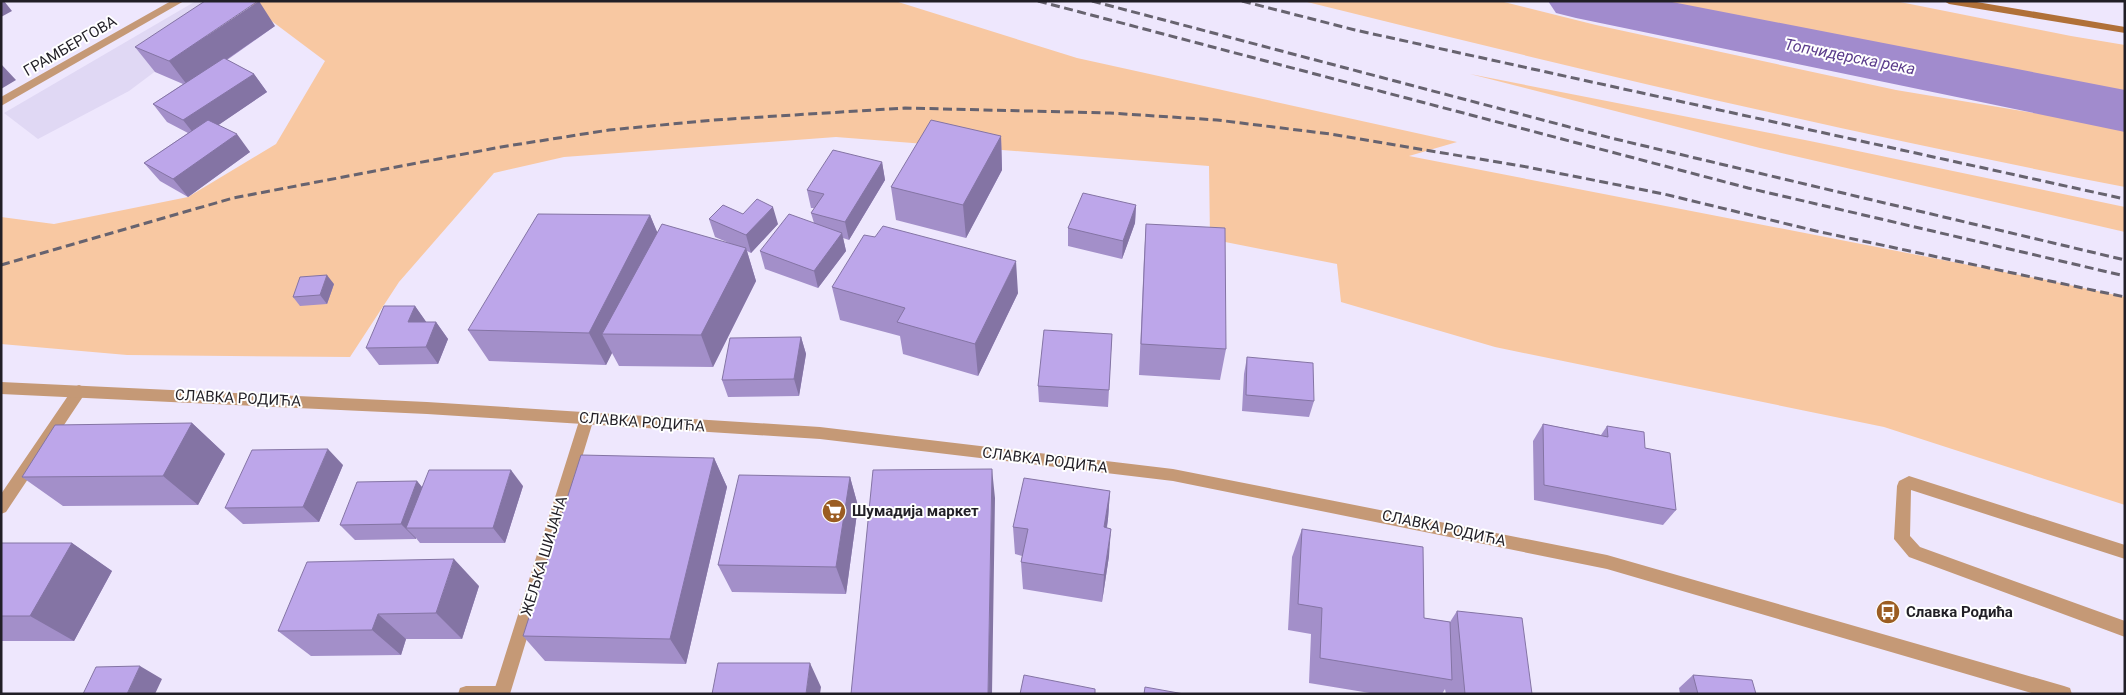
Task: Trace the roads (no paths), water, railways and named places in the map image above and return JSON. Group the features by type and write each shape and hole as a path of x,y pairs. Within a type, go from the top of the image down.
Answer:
{"main road":[{"path":"1948,1 2125,30"}],"street":[{"name":"ГРАМБЕРГОВА","path":"1,102 179,1"},
{"name":"СЛАВКА РОДИЋА","path":"1,388 79,390 427,408 820,433 1173,475 1607,562 2064,694"},
{"path":"1,507 79,390"},
{"name":"ЖЕЉКА ШИЈАНА","path":"501,694 587,418"},
{"path":"2125,552 1918,484 1909,483 1904,486 1902,539 1915,552 2125,629"},
{"path":"466,694 501,694"}],"waterway":[{"name":"Топчидерска река","path":"1576,1 2125,111"}],"railway":[{"path":"1038,1 1748,188 2125,276"},
{"path":"1092,1 1611,138 2125,260"},
{"path":"1242,1 1355,30 2125,199"},
{"path":"1,265 233,198 501,147 609,130 714,120 905,108 1110,113 1217,120 1330,134 1527,167 1664,194 1816,231 2125,297"}],"place":[{"name":"Шумадија маркет","path":"834,511"},
{"name":"Славка Родића","path":"1888,612"}]}
